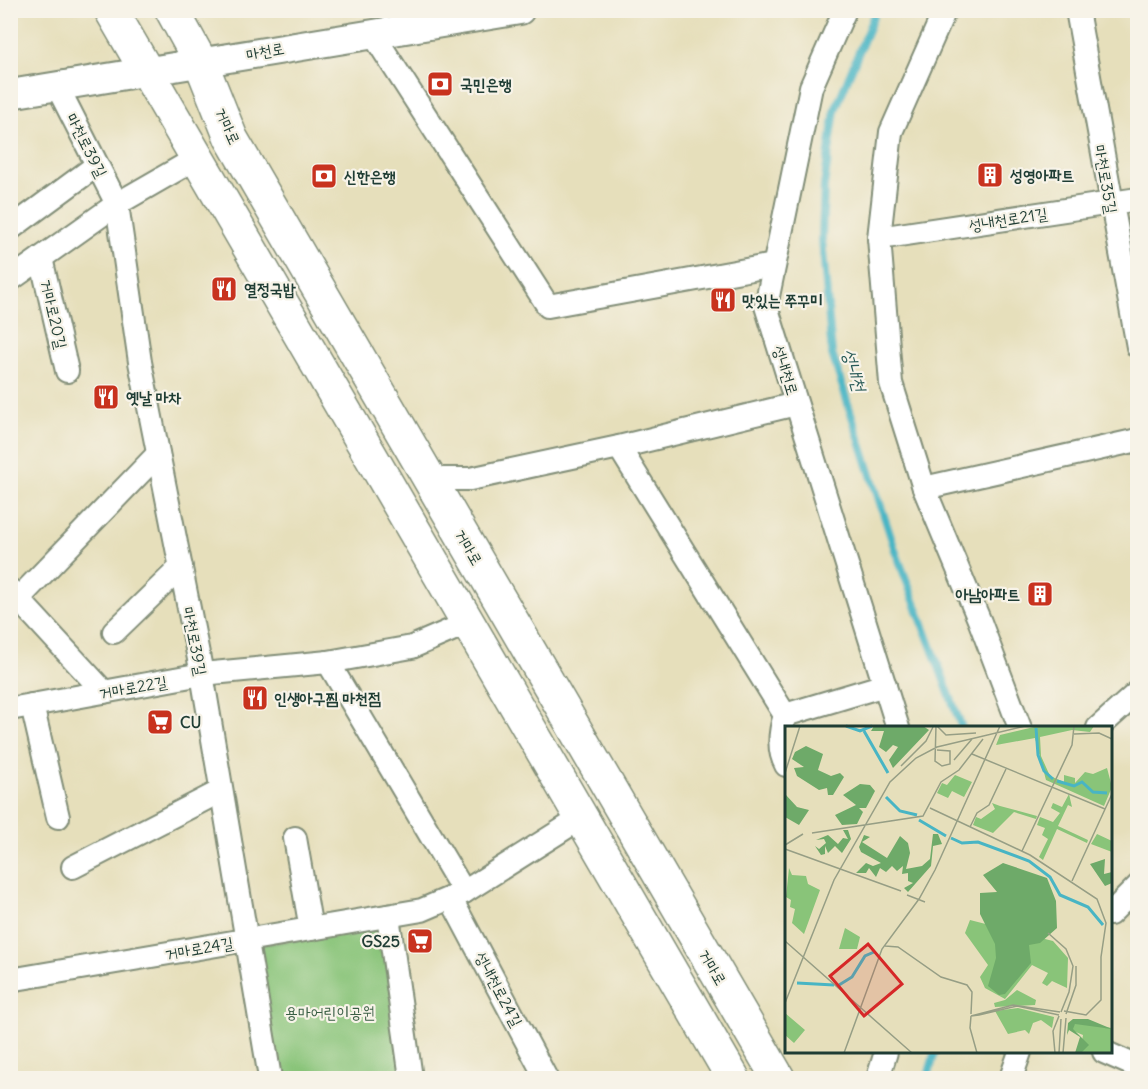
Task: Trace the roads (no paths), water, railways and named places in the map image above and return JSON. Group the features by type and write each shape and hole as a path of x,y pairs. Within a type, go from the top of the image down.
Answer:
{"main road":[{"path":"111,10 733,1078"},
{"name":"거마로","path":"172,10 201,63 231,138 778,1078"}],"street":[{"name":"마천로","path":"10,94 520,10"},
{"name":"성내천로","path":"845,10 811,87 766,306 897,726"},
{"path":"945,10 891,132 879,238 891,383 924,488 980,622 1019,726"},
{"name":"마천로35길","path":"1077,10 1137,347"},
{"path":"373,34 548,306 774,264"},
{"name":"마천로39길","path":"57,86 117,204 140,362 202,674 270,1078"},
{"path":"10,280 117,204 197,158"},
{"path":"10,229 97,165"},
{"name":"성내천로21길","path":"879,238 1137,199"},
{"name":"거마로20길","path":"41,258 67,371"},
{"path":"430,479 470,478 619,447 796,404"},
{"path":"924,488 1137,440"},
{"path":"619,447 785,714 780,733 782,757 785,763"},
{"path":"104,692 14,595 158,454"},
{"path":"114,632 181,567"},
{"name":"거마로22길","path":"21,707 202,674 328,662 412,647 468,622"},
{"name":"성내천로24길","path":"328,662 458,895 546,1078"},
{"path":"785,714 885,685"},
{"path":"1100,726 1137,692"},
{"path":"21,707 58,817"},
{"path":"73,867 221,791"},
{"name":"거마로24길","path":"10,980 422,910 458,895 581,818"},
{"path":"295,838 310,929"},
{"path":"1112,912 1137,886"},
{"path":"388,916 411,1078"},
{"path":"878,1078 886,1053"},
{"path":"1011,1078 1020,1053"},
{"path":"1106,1053 1137,1066"}],"waterway":[{"name":"성내천","path":"876,10 835,110 824,186 822,239 832,354 895,550 961,726"},
{"name":"성내천","path":"929,1073 935,1053"}],"place":[{"name":"국민은행","path":"440,84"},
{"name":"성영아파트","path":"990,175"},
{"name":"신한은행","path":"324,176"},
{"name":"열정국밥","path":"224,289"},
{"name":"맛있는 쭈꾸미","path":"723,300"},
{"name":"옛날 마차","path":"106,397"},
{"name":"아남아파트","path":"1040,594"},
{"name":"인생아구찜 마천점","path":"255,698"},
{"name":"CU","path":"160,722"},
{"name":"GS25","path":"420,941"}],"park label":[{"name":"용마어린이공원","path":"330,1012"}]}
